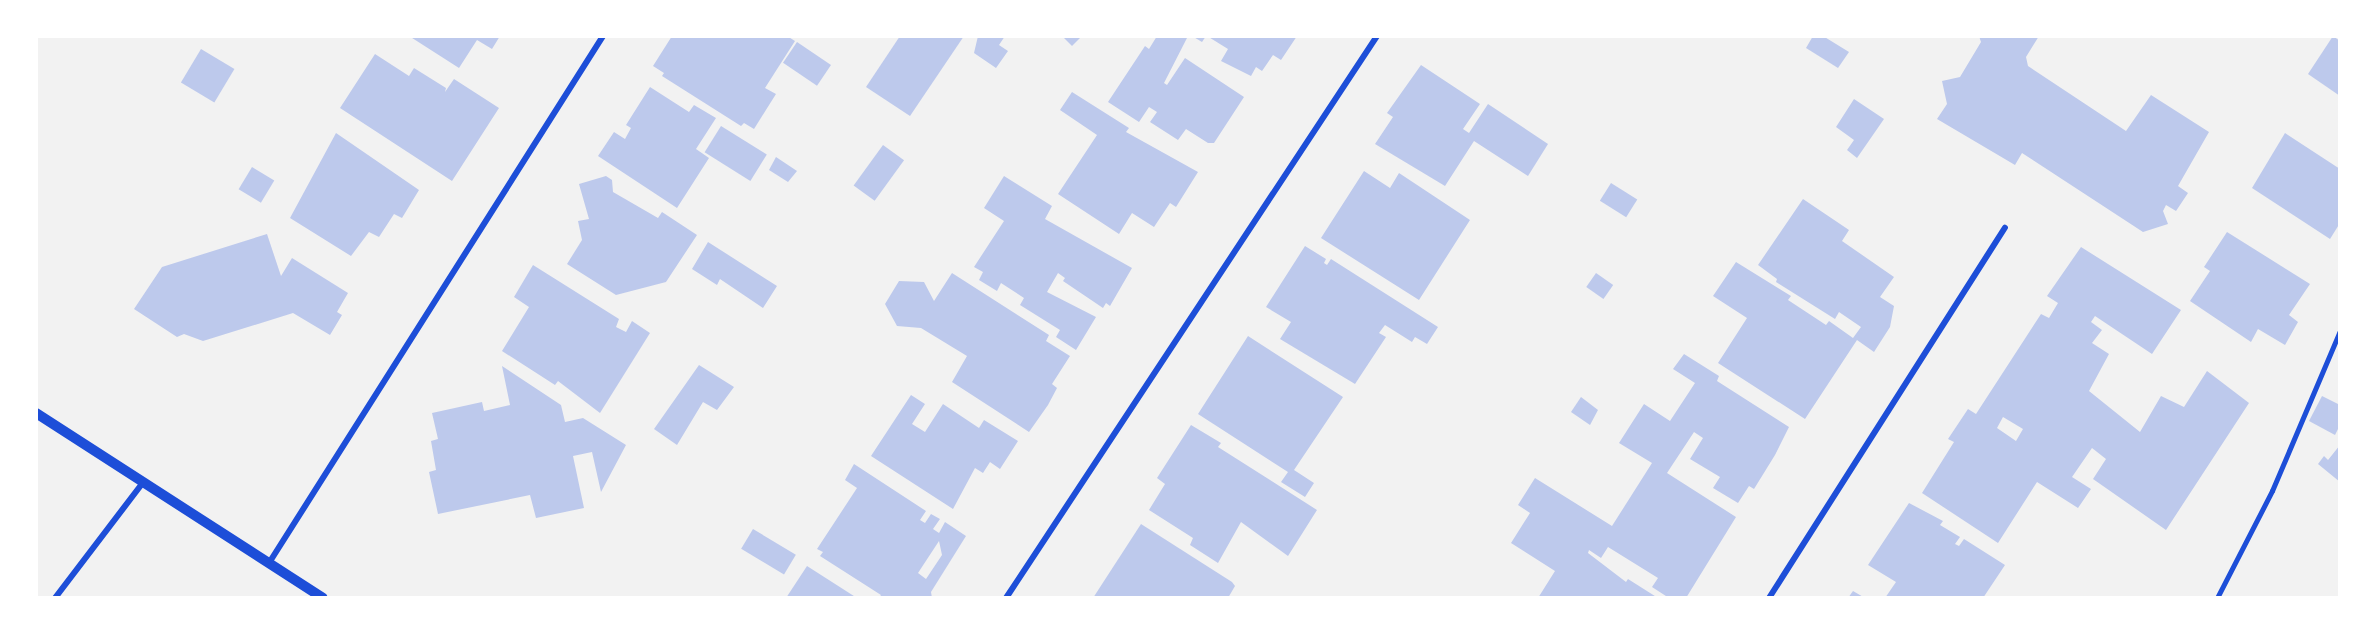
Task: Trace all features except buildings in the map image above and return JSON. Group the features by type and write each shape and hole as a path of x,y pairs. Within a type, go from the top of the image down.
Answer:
{"street":[{"path":"268,563 603,36"},
{"path":"1006,598 1377,36"},
{"path":"1769,598 2005,228"},
{"path":"36,413 142,484 323,598"},
{"path":"55,598 142,484"}],"lane":[{"path":"2217,598 2272,491 2340,331"}]}
